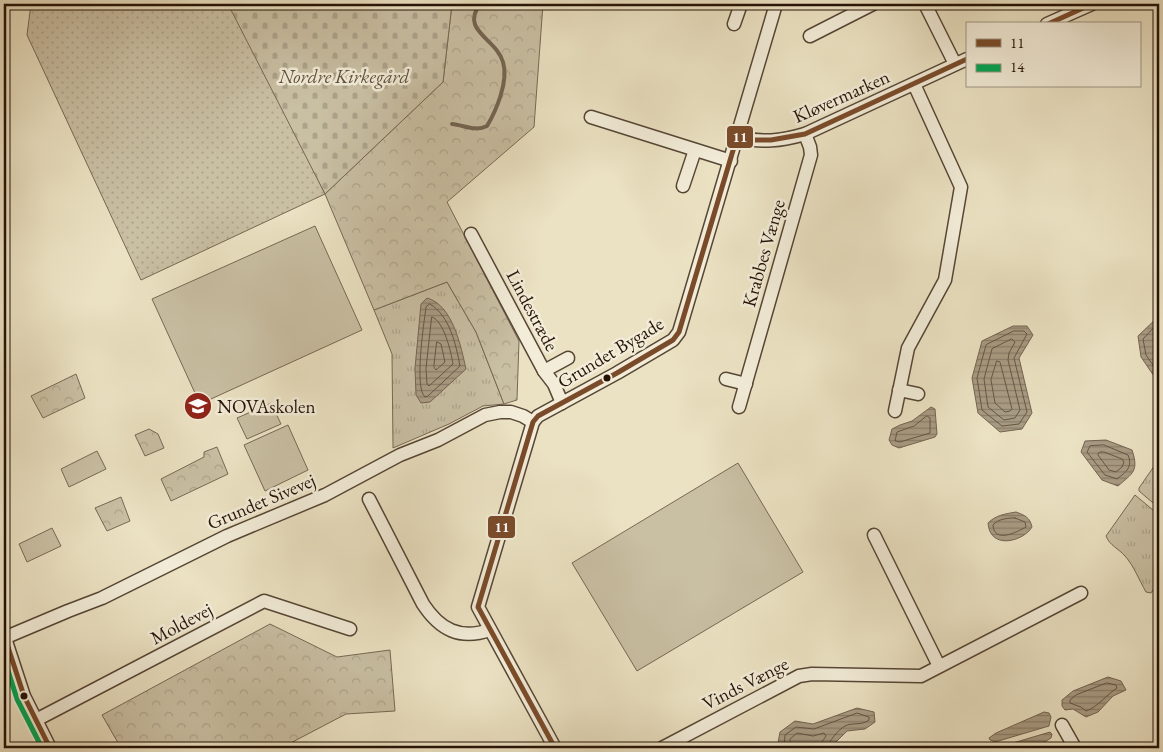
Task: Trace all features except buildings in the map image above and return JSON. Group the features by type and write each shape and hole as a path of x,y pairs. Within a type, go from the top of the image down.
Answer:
{"street":[{"path":"734,24 740,4"},
{"name":"Grundet Bygade","path":"533,422 538,416 673,340 679,332 776,4"},
{"path":"810,36 873,4"},
{"path":"925,4 955,64"},
{"path":"1052,22 1092,4"},
{"name":"Kløvermarken","path":"737,137 767,142 781,141 805,134 966,59"},
{"path":"895,410 908,348 945,280 961,187 914,84"},
{"path":"591,117 730,161"},
{"name":"Krabbes Vænge","path":"739,407 811,155 805,134"},
{"path":"683,186 695,150"},
{"name":"Lindestræde","path":"470,234 544,370 554,384 562,403"},
{"name":"Grundet Bygade","path":"544,370 568,358"},
{"path":"726,379 746,384"},
{"path":"899,390 918,394"},
{"name":"Grundet Sivevej","path":"4,637 102,598 227,536 325,495 400,455 438,440 486,415 511,412 533,422"},
{"path":"533,422 478,607 555,748"},
{"path":"369,499 432,618 454,632 468,634 482,633 490,630"},
{"path":"874,535 939,666"},
{"name":"Vinds Vænge","path":"662,748 798,676 812,674 921,676 1081,593"},
{"name":"Moldevej","path":"36,720 264,601 350,629"},
{"path":"4,637 20,685 50,748"},
{"path":"1062,725 1075,748"}],"green space":[{"path":"31,4 228,4 325,194 141,280 27,35"},
{"name":"Nordre Kirkegård","path":"225,4 452,4 443,82 325,194"},
{"path":"452,4 543,4 534,127 447,202 519,341 517,400 504,404 476,332 447,282 374,310 325,194 443,82"},
{"path":"315,226 362,330 200,404 152,299"},
{"path":"447,282 476,332 504,404 483,406 449,424 393,448 392,354 374,310"},
{"path":"76,374 85,398 43,418 31,396"},
{"path":"271,403 281,424 247,439 237,418"},
{"path":"288,425 308,470 265,491 244,445"},
{"path":"149,429 158,434 164,448 145,456 135,435"},
{"path":"217,447 228,474 171,501 161,479 204,457 204,452"},
{"path":"97,451 106,469 69,487 61,469"},
{"path":"1159,459 1159,508 1139,491 1139,488"},
{"path":"738,463 803,572 637,671 572,563"},
{"path":"1135,495 1159,515 1159,581 1151,593 1146,592 1128,560 1106,536"},
{"path":"121,497 130,521 107,531 95,508"},
{"path":"52,528 61,546 27,562 19,544"},
{"path":"270,624 337,657 390,650 395,711 346,714 281,748 121,748 102,715"}],"water":[{"path":"427,298 436,302 449,318 458,339 466,369 430,402 421,403 416,395 415,368 421,304"},
{"path":"1159,316 1159,379 1156,379 1141,357 1138,336"},
{"path":"1013,326 1027,326 1033,335 1019,358 1032,413 1022,429 1000,432 978,413 972,378 982,341"},
{"path":"931,407 935,409 937,434 935,437 899,448 892,445 889,440 892,429 912,421"},
{"path":"1106,440 1132,450 1134,457 1135,467 1133,471 1118,486 1102,480 1081,452 1085,441"},
{"path":"1016,512 1024,515 1030,521 1032,527 1028,532 1008,541 995,537 990,532 988,523 991,520 1004,514"},
{"path":"1108,677 1121,681 1126,690 1113,696 1098,712 1086,717 1073,709 1065,710 1062,706 1062,700 1073,691"},
{"path":"857,708 874,712 875,722 865,729 847,731 830,748 780,748 778,743 780,732 795,721 813,724"},
{"path":"1044,712 1049,713 1051,717 1049,726 995,742 989,738 996,733"},
{"path":"1050,732 1052,734 1051,738 1035,748 996,748"}],"waterway":[{"path":"452,124 474,128 487,126 498,104 503,87 503,62 494,47 481,34 474,21 475,13 480,4"}],"transit line":[{"name":"11","path":"1052,22 1092,4"},
{"name":"11","path":"555,748 478,607 533,422 538,416 673,340 679,332 737,137 771,140 805,134 966,59"},
{"name":"11","path":"4,635 24,696 50,748"},
{"name":"14","path":"4,658 17,699 42,748"}],"place":[{"name":"NOVAskolen","path":"198,406"}]}
